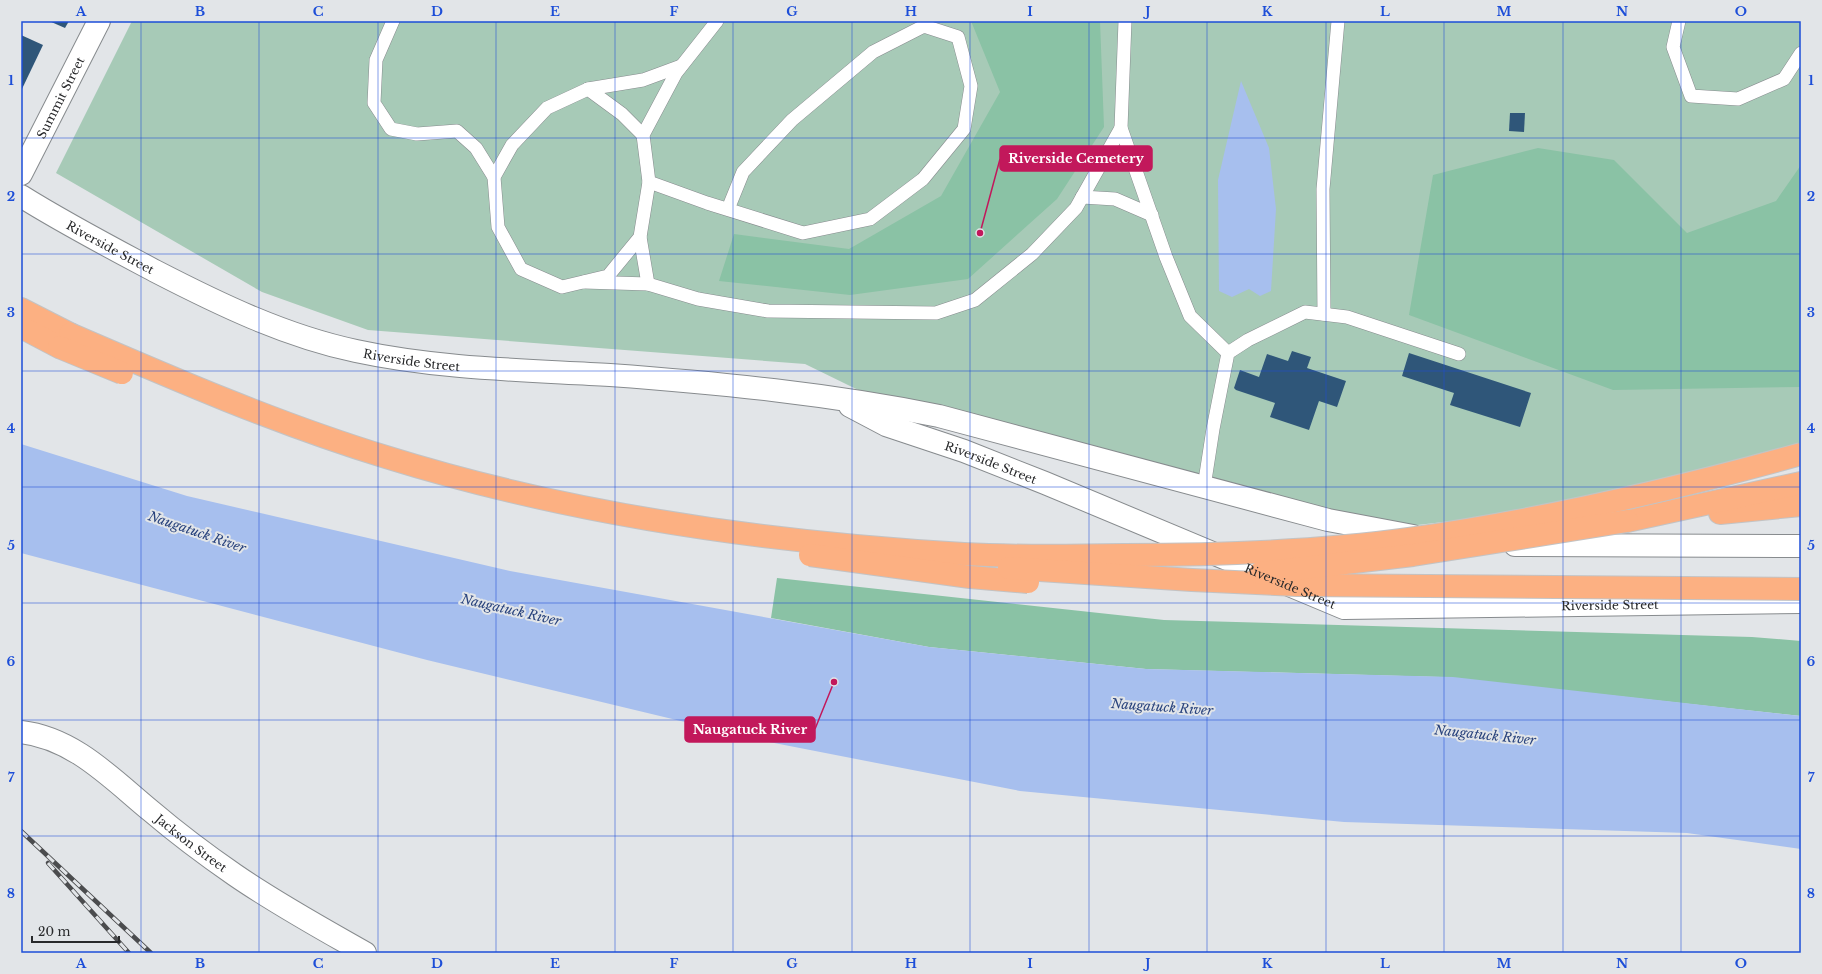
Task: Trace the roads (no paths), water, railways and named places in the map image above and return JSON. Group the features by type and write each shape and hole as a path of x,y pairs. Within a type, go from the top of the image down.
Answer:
{"highway":[{"path":"21,309 70,334 173,378 280,421 387,457 493,486 607,511 722,540 846,561 970,578 1082,586 1296,597 1801,602"},
{"path":"21,327 59,347 230,416 405,473 730,536 831,551 972,565 1192,580 1297,585 1801,589"},
{"path":"607,511 724,531 849,546 969,554 1191,555 1297,550 1405,539 1520,521 1688,485 1801,454"},
{"path":"1192,580 1413,555 1627,521 1801,483"},
{"path":"1627,521 1801,505"}],"street":[{"name":"Summit Street","path":"21,174 99,21"},
{"name":"Riverside Street","path":"21,196 90,236 200,294 249,316 299,335 355,351 410,360 468,366 696,381 765,388 893,407 939,416 1328,520 1392,533 1452,541 1513,545 1801,546"},
{"name":"Riverside Street","path":"837,399 886,425 964,451 1045,483 1344,608 1801,602"},
{"name":"Jackson Street","path":"21,732 58,743 90,760 169,825 236,875 283,906 365,953"}],"lane":[{"path":"393,21 376,60 374,103 391,129 416,134 457,131 476,148 494,177 498,227 521,269 562,287 608,276 640,237"},
{"path":"642,135 681,66 717,21"},
{"path":"1324,314 1323,189 1338,21"},
{"path":"1680,21 1673,48 1691,96 1738,99 1784,79 1801,53"},
{"path":"1123,23 1121,128 1190,316 1228,353"},
{"path":"649,182 728,209 803,233 870,219 923,179 964,129 971,86 958,37 924,26 873,52 786,125 743,172 728,209"},
{"path":"494,177 512,145 547,108 588,89 643,80 681,66"},
{"path":"588,89 622,114 642,135 649,182 640,237 648,284"},
{"path":"584,282 648,284 698,299 768,311 936,313 975,300 1032,254 1076,208 1121,128"},
{"path":"1082,197 1115,199 1152,215"},
{"path":"1204,487 1213,429 1228,353 1248,340 1305,312 1347,317 1459,354"}],"water":[{"path":"1241,81 1269,148 1276,209 1271,291 1260,296 1249,289 1232,297 1219,291 1218,180"},
{"path":"21,444 187,496 510,571 929,647 1146,669 1453,677 1801,716 1801,849 1687,833 1344,822 1020,791 764,741 427,660 21,553"}],"railway":[{"path":"21,831 151,953"},
{"path":"48,863 129,953"}],"place":[{"name":"Riverside Cemetery","path":"980,233"},
{"name":"Naugatuck River","path":"834,682"}]}
